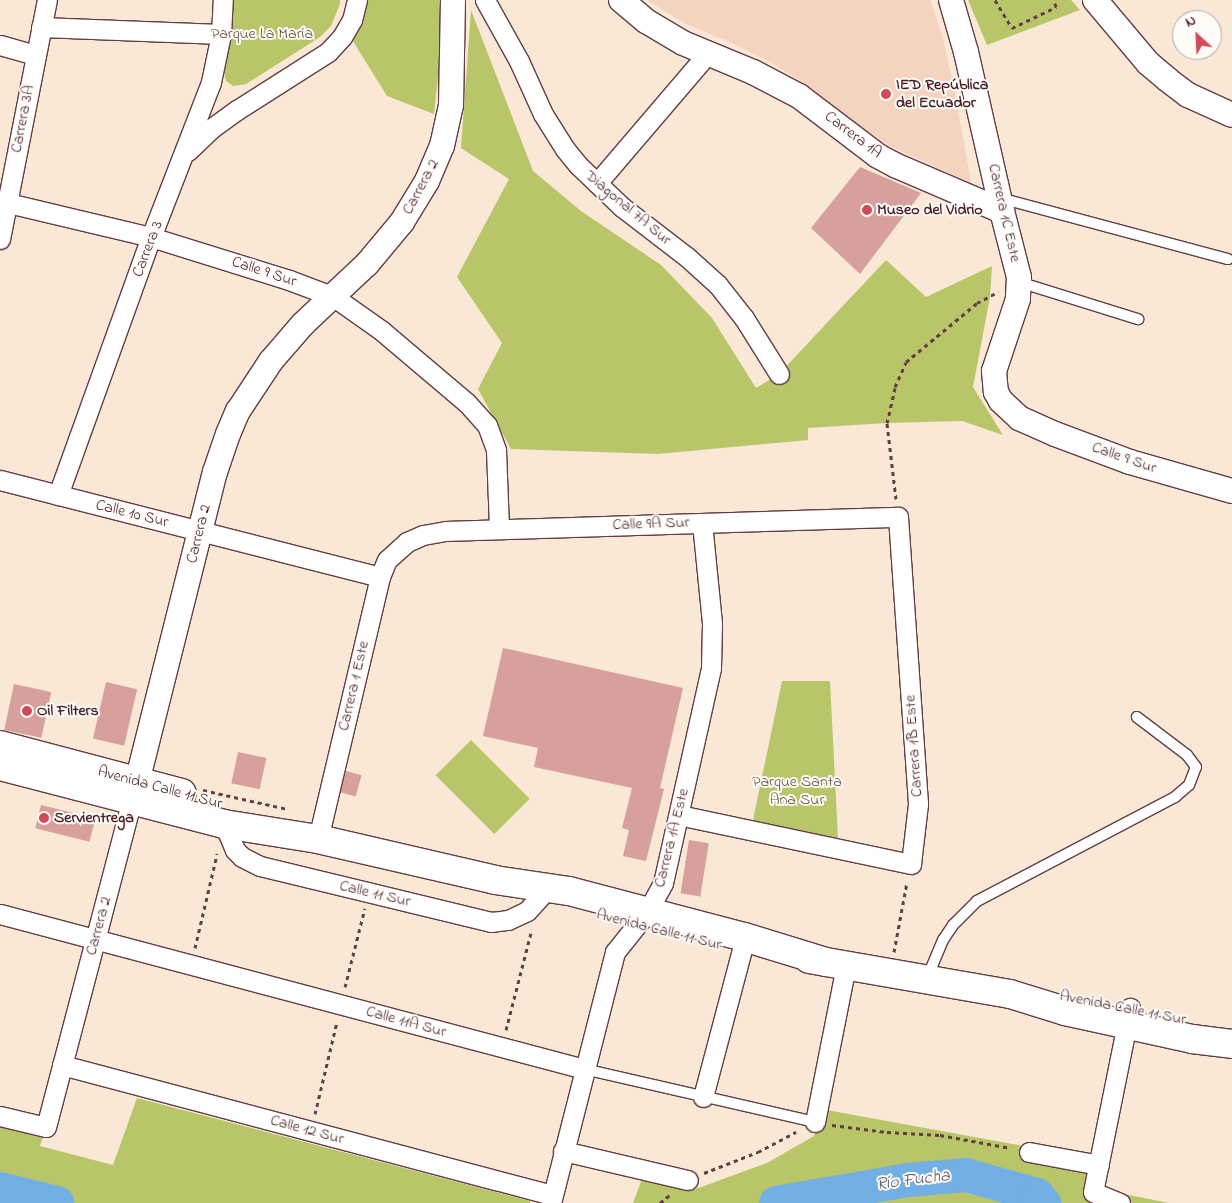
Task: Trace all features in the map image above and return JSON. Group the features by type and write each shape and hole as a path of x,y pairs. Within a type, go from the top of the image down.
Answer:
{"main road":[{"name":"Avenida Calle 11 Sur","path":"0,745 135,791 224,824 318,839 495,880 569,891 641,918 742,949 1010,994 1065,1012 1192,1022 1232,1038"},
{"name":"Avenida Calle 11 Sur","path":"0,766 227,806 318,839"},
{"name":"Avenida Calle 11 Sur","path":"495,880 566,907 641,918 836,964"},
{"name":"Avenida Calle 11 Sur","path":"1128,1016 1192,1039 1232,1044"}],"street":[{"name":"Carrera 3A","path":"0,239 4,202 47,0"},
{"name":"Carrera 3","path":"58,495 151,238 212,82 221,34 223,0"},
{"path":"185,153 212,128 237,110 328,52 342,37 352,20 357,0"},
{"name":"Carrera 2","path":"0,1116 46,1127 135,791 215,472 238,411 286,342 367,264 402,222 427,181 442,146 451,105 453,0"},
{"name":"Diagonal 7A Sur","path":"485,0 553,132 578,165 622,207 687,257 718,285 744,318 779,374"},
{"name":"Carrera 1A","path":"621,0 663,32 707,54 753,72 799,96 878,156 897,166 1000,205"},
{"name":"Carrera 1C Este","path":"951,0 966,52 1000,205 1020,282 1018,299 994,371 996,392 1001,401 1019,418"},
{"path":"1095,0 1148,63 1168,80 1188,95 1232,115"},
{"path":"42,27 221,34"},
{"path":"0,45 36,55"},
{"path":"598,184 707,54"},
{"name":"Calle 9 Sur","path":"4,202 151,238 289,280 334,297 382,331 460,396 487,425 496,450 499,529"},
{"name":"Calle 9 Sur","path":"1019,418 1055,434 1130,462 1232,491"},
{"name":"Calle 10 Sur","path":"0,480 380,577"},
{"name":"Calle 9A Sur","path":"406,542 423,535 446,531 898,517"},
{"name":"Carrera 1B Este","path":"898,517 918,804 911,864"},
{"name":"Carrera 1A Este","path":"551,1199 614,952 641,918 663,883 712,668 712,623 702,523"},
{"name":"Carrera 1 Este","path":"318,839 380,577 387,560 406,542"},
{"path":"679,815 911,864"},
{"name":"Calle 11 Sur","path":"224,824 235,850 242,857 260,866 491,922 508,920 527,911 540,897"},
{"name":"Calle 11A Sur","path":"0,914 584,1069"},
{"path":"703,1097 742,949"},
{"path":"815,1122 836,964"},
{"path":"1120,1203 1093,1192 1128,1016"},
{"name":"Calle 12 Sur","path":"62,1065 551,1199"},
{"path":"563,1151 688,1180"},
{"path":"1029,1152 1099,1166"}],"lane":[{"path":"1000,205 1228,259"},
{"path":"1020,282 1138,319"},
{"path":"927,979 940,945 953,925 977,901 1175,797 1188,785 1196,767 1187,755 1137,717"},
{"name":"Calle 11A Sur","path":"584,1069 815,1122"}],"path":[{"path":"995,0 1012,28 1056,7 1054,0"},
{"path":"898,517 887,423 895,387 906,362 977,303 1020,282"},
{"path":"192,965 224,824"},
{"path":"889,973 911,864"},
{"path":"501,1047 540,897"},
{"path":"660,1203 688,1180 758,1152 815,1122 887,1132 940,1135 1029,1152"}],"shaded area":[{"name":"IED República del Ecuador","path":"647,0 930,0 942,35 954,87 971,183 888,145 826,102 799,80 772,63 734,44 684,23"}],"green space":[{"name":"Parque La María","path":"232,0 340,0 340,4 331,26 320,37 246,84 233,86 226,81 224,72"},
{"path":"364,0 443,0 440,59 434,114 387,96 351,38 363,24"},
{"path":"968,0 1071,0 1080,10 987,45"},
{"path":"471,10 533,171 581,211 661,265 712,318 756,388 779,374 886,260 926,297 992,266 990,297 973,387 1003,435 962,421 887,423 808,428 808,440 658,454 511,449 478,389 502,343 457,277 509,179 461,148"},
{"name":"Parque Santa Ana Sur","path":"782,681 830,681 838,839 752,825"},
{"path":"471,740 530,799 494,834 436,775"},
{"path":"137,1098 530,1201 530,1203 0,1203 0,1116 46,1127 40,1146 113,1165"},
{"path":"821,1109 1094,1159 1089,1187 1169,1203 633,1203 642,1179 693,1190 767,1163 814,1136"}],"building":[{"name":"Museo del Vidrio","path":"860,167 921,193 860,274 811,228"},
{"path":"503,648 683,688 660,788 664,789 646,861 623,856 629,830 622,828 632,788 534,767 538,748 483,736"},
{"path":"106,682 137,689 124,746 93,739"},
{"name":"Oil Filters","path":"14,684 51,692 41,738 4,730"},
{"path":"238,752 266,758 260,789 231,783"},
{"path":"346,771 361,775 356,796 340,792"},
{"path":"41,805 95,819 90,842 35,828"},
{"path":"689,840 709,843 700,896 681,893"}],"waterway":[{"name":"Río Fucha","path":"776,1203 908,1180 966,1175 1037,1195 1044,1203"},
{"name":"Río Fucha","path":"0,1189 57,1203"}],"place":[{"name":"IED República del Ecuador","path":"886,94"},
{"name":"Museo del Vidrio","path":"867,210"},
{"name":"Oil Filters","path":"27,711"},
{"name":"Servientrega","path":"44,818"}]}
